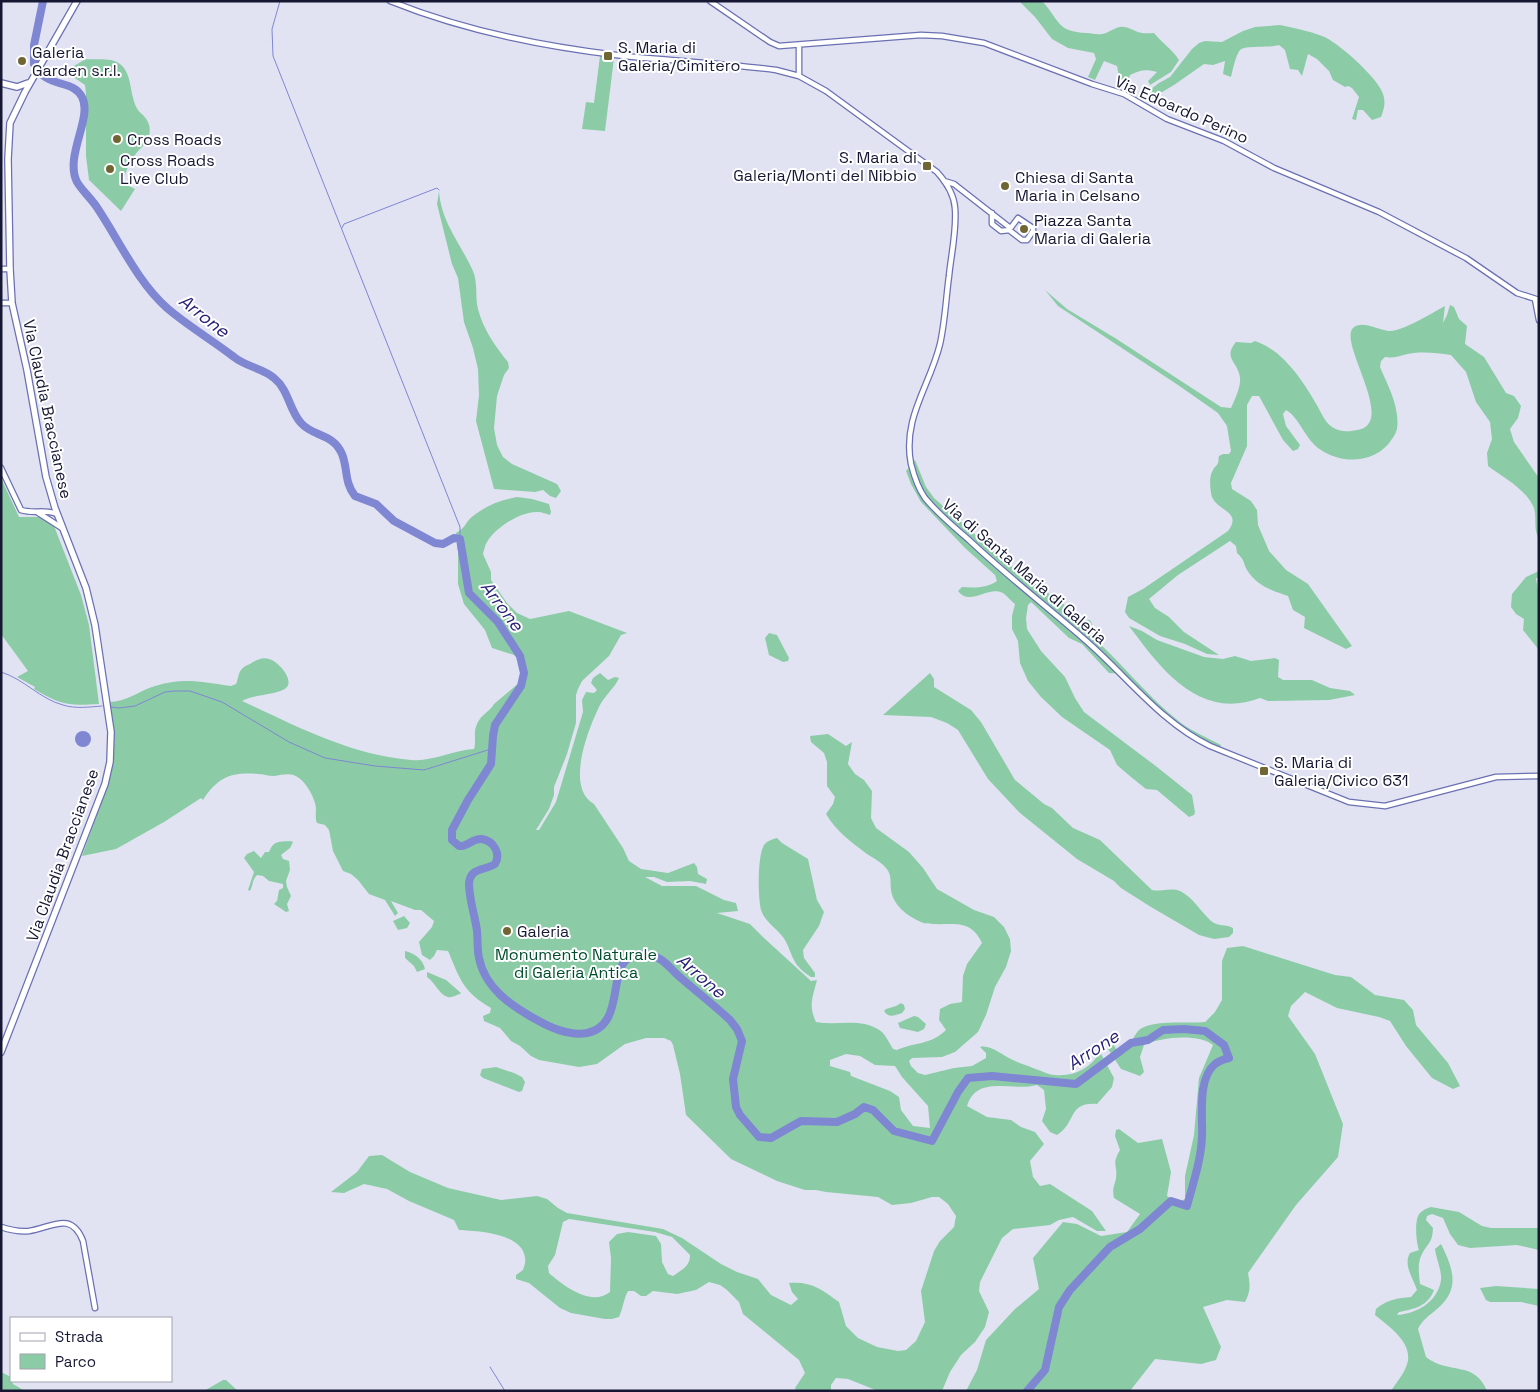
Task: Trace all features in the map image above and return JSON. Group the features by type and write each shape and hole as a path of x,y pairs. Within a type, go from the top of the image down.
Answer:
{"main road":[{"name":"Via Claudia Braccianese","path":"1,1052 103,789 111,757 110,721 93,616 86,588 52,502 27,370 12,303 10,269 8,139 11,120 24,92 77,1"},
{"path":"14,88 32,80"},
{"path":"1,83 24,92"},
{"path":"14,88 19,95 18,104"}],"street":[{"name":"Via di Santa Maria di Galeria","path":"390,1 453,24 552,45 625,56 751,66 776,70 799,76 834,96 937,172 952,196 955,209 954,233 940,343 916,405 910,437 911,463 915,479 925,498 940,514 1010,578 1098,652 1179,729 1210,746 1349,802 1385,806 1496,777 1539,776"},
{"name":"Via Edoardo Perino","path":"710,1 770,42 779,46 921,35 942,36 984,43 1092,84 1124,94 1167,120 1224,141 1280,171 1379,212 1459,254 1518,293 1537,300"},
{"path":"798,45 799,76"},
{"path":"944,181 954,184 992,213 1009,229 1024,240 1027,240 1033,231 1032,226 1018,218 1009,229 1001,230 992,224 992,213"},
{"path":"1,269 10,269"},
{"path":"1537,300 1539,320"},
{"path":"1,303 12,303"},
{"path":"1,468 20,508 26,512 36,512 50,516 57,514"},
{"path":"36,512 47,508 52,502"},
{"path":"36,512 62,528"},
{"path":"1,1228 27,1231 60,1223 71,1225 77,1229 83,1241 95,1308"}],"green space":[{"path":"1019,1 1042,1 1060,24 1069,30 1077,32 1100,34 1123,27 1140,33 1154,33 1179,60 1171,72 1150,85 1148,81 1157,72 1146,70 1134,73 1130,75 1127,86 1120,82 1117,66 1104,61 1095,80 1088,77 1096,59 1094,53 1068,48 1052,39 1035,17"},
{"path":"1280,25 1307,31 1329,39 1357,61 1374,79 1383,94 1384,106 1381,117 1372,120 1363,110 1358,110 1356,120 1352,119 1359,97 1352,88 1345,87 1333,80 1329,71 1317,59 1308,54 1302,76 1298,70 1290,69 1285,50 1279,45 1242,48 1235,60 1231,77 1223,74 1225,61 1213,65 1204,64 1147,101 1139,98 1170,77 1199,43 1205,41 1222,42 1255,27"},
{"path":"600,56 614,58 605,131 582,129 586,102 594,103"},
{"name":"Cross Roads","path":"86,59 113,60 124,68 138,111 147,120 149,125 150,133 148,139 133,158 125,176 123,183 135,189 121,211 89,180 86,156 85,85 69,74 72,67"},
{"path":"439,191 447,223 475,276 480,316 486,330 508,362 509,368 504,375 497,396 494,428 497,445 503,457 512,464 557,484 561,491 556,498 543,490 535,492 494,489 476,421 479,395 478,369 464,322 458,278 452,264 437,204"},
{"path":"1045,290 1067,309 1221,407 1231,408 1240,385 1239,373 1231,357 1232,348 1236,342 1251,343 1255,341 1265,345 1290,366 1310,393 1329,425 1344,431 1357,430 1368,425 1372,414 1370,399 1353,349 1351,336 1353,328 1366,325 1386,331 1396,330 1418,321 1445,306 1443,323 1450,305 1454,307 1459,319 1467,326 1465,344 1484,357 1506,393 1514,396 1521,406 1518,418 1510,429 1514,442 1539,478 1539,539 1536,531 1534,508 1526,495 1488,466 1487,453 1492,439 1490,422 1476,402 1466,372 1451,355 1419,353 1385,357 1381,361 1380,367 1393,397 1397,413 1396,433 1386,447 1369,457 1359,459 1339,458 1330,455 1315,446 1295,418 1286,410 1283,414 1286,426 1300,445 1298,449 1293,451 1283,440 1259,396 1252,396 1247,405 1247,446 1231,483 1232,489 1251,501 1257,510 1258,525 1269,551 1286,570 1308,584 1352,646 1346,649 1304,628 1305,617 1293,610 1288,596 1270,590 1255,580 1237,553 1236,546 1230,541 1178,575 1149,599 1155,608 1169,617 1184,632 1219,655 1207,654 1160,636 1129,618 1125,612 1128,597 1143,589 1228,531 1232,524 1232,519 1230,514 1213,499 1210,484 1211,475 1218,463 1219,456 1229,454 1231,451 1227,426 1218,413 1058,306"},
{"path":"915,460 926,487 934,498 1008,564 1077,614 1082,621 1090,620 1094,628 1089,634 1169,713 1190,729 1221,745 1220,747 1202,739 1176,724 1125,674 1109,673 1082,644 1069,638 1031,602 1028,605 1027,629 1041,651 1065,677 1084,712 1192,795 1194,815 1189,817 1157,790 1146,789 1131,777 1117,765 1110,750 1062,717 1041,697 1028,681 1020,663 1018,641 1012,629 1012,616 1015,604 1003,593 997,591 968,597 958,591 962,587 985,586 997,581 995,575 965,548 921,502 906,471"},
{"path":"1,478 19,517 42,517 54,526 81,595 89,625 99,704 80,705 58,701 34,689 35,687 17,677 28,671 1,634"},
{"name":"Monumento Naturale di Galeria Antica","path":"511,498 532,499 549,504 551,512 550,515 531,512 517,517 496,531 486,543 483,554 491,572 491,580 507,603 517,613 530,619 569,611 627,633 621,635 609,656 582,681 578,689 576,695 576,723 567,754 554,787 554,795 549,809 536,830 539,830 556,802 583,712 582,700 586,692 594,693 597,690 591,683 593,678 600,673 608,680 615,677 619,678 601,703 594,717 581,758 580,772 581,785 585,796 594,804 623,848 629,861 641,869 668,873 694,863 698,874 707,879 706,884 690,881 667,882 654,877 645,877 662,886 696,886 724,900 736,903 738,911 717,913 750,924 811,981 817,980 812,1006 816,1022 858,1023 875,1027 882,1032 893,1049 897,1050 929,1041 946,1030 939,1020 940,1009 950,1004 962,1002 963,976 967,964 982,943 978,935 967,927 955,924 924,923 906,913 892,895 890,876 886,868 845,836 826,814 833,804 835,797 827,786 827,762 824,753 811,742 810,736 828,734 846,746 852,742 848,764 872,791 871,818 876,828 909,852 923,868 937,889 974,910 994,917 1004,927 1010,939 1011,951 1006,967 995,987 978,1032 955,1052 942,1057 912,1058 909,1061 911,1066 918,1073 925,1075 972,1066 986,1058 986,1053 980,1047 984,1046 992,1048 1016,1062 1052,1075 1062,1075 1075,1073 1087,1067 1100,1052 1114,1078 1112,1087 1097,1104 1081,1106 1057,1135 1050,1132 1042,1121 1046,1109 1044,1090 1037,1085 1028,1087 987,1087 979,1090 972,1096 967,1106 987,1117 1011,1120 1021,1127 1035,1132 1044,1144 1030,1161 1033,1177 1040,1186 1050,1184 1092,1211 1106,1231 1097,1231 1073,1217 1059,1220 1050,1225 1013,1229 1002,1238 980,1282 979,1291 989,1312 985,1327 975,1342 961,1355 950,1372 942,1391 878,1391 848,1379 836,1378 831,1385 831,1391 796,1391 795,1388 805,1373 799,1360 743,1314 739,1302 720,1285 709,1282 696,1290 677,1294 653,1291 646,1296 641,1296 634,1291 628,1291 619,1317 612,1319 571,1313 560,1308 529,1283 516,1279 516,1275 523,1270 525,1258 522,1250 508,1238 477,1231 459,1230 454,1220 409,1201 387,1189 364,1184 344,1193 331,1192 357,1172 369,1156 382,1155 410,1172 448,1188 501,1200 537,1196 547,1199 567,1213 663,1229 682,1238 721,1264 758,1279 771,1295 791,1305 798,1299 792,1292 789,1283 804,1283 821,1290 839,1302 846,1326 858,1338 877,1347 898,1351 906,1350 916,1341 925,1322 921,1291 934,1251 940,1241 954,1227 956,1216 948,1204 939,1197 892,1205 878,1197 805,1190 777,1181 731,1159 686,1115 680,1074 673,1045 671,1041 664,1038 646,1038 625,1044 597,1064 579,1067 539,1060 531,1056 511,1041 500,1028 484,1021 483,1016 490,1013 491,1008 468,990 459,977 448,951 437,950 430,960 422,955 419,942 432,927 434,921 421,910 415,910 391,901 398,913 395,916 385,900 369,894 358,880 351,874 343,871 333,851 329,830 325,825 317,823 314,800 308,787 296,776 290,774 274,776 260,774 233,775 214,786 203,800 201,798 164,822 116,849 82,856 109,782 114,762 109,702 121,700 165,683 193,681 231,686 236,684 244,667 259,659 269,659 277,663 284,671 287,676 288,685 277,692 242,701 303,729 345,746 388,757 411,760 427,759 474,749 475,729 480,719 494,704 520,682 525,669 523,661 514,655 492,648 485,630 464,604 458,584 456,533 483,509","holes":["846,1054 860,1056 875,1065 895,1066 902,1077 928,1106 930,1128 913,1126 901,1110 899,1097 890,1091 851,1076 850,1072 830,1066 830,1060","569,1219 655,1232 672,1237 690,1255 690,1259 684,1268 673,1276 668,1274 662,1262 661,1244 656,1236 628,1232 617,1234 609,1242 611,1258 610,1292 603,1296 586,1296 570,1289 549,1273 548,1266 555,1255 563,1222"]},
{"path":"1539,571 1539,578 1536,578 1539,597 1539,650 1523,630 1524,619 1516,614 1511,607 1512,594 1526,577"},
{"path":"1129,626 1157,640 1204,657 1223,659 1235,656 1251,661 1275,658 1279,660 1278,677 1283,680 1312,680 1330,688 1350,691 1355,695 1329,700 1268,701 1260,698 1238,703 1218,702 1200,697 1168,674"},
{"path":"769,633 777,635 789,658 788,661 783,662 769,655 765,638"},
{"path":"930,673 934,679 934,687 971,710 981,722 1015,780 1044,804 1052,808 1073,828 1100,840 1152,890 1173,889 1180,891 1193,901 1211,921 1233,928 1233,933 1229,937 1214,939 1199,935 1151,907 1121,888 1114,881 1077,859 1020,813 988,779 958,730 947,723 931,717 883,715"},
{"path":"777,838 808,859 817,900 824,912 819,926 803,950 804,958 815,973 815,977 809,976 797,965 785,940 761,910 759,896 760,859 764,845"},
{"path":"293,842 290,848 281,855 283,859 289,861 290,870 286,881 291,896 287,904 289,911 286,912 274,904 277,901 279,890 283,888 283,884 269,881 263,876 257,875 250,891 248,890 254,872 244,858 247,854 254,851 261,858 275,844"},
{"path":"404,916 410,923 407,928 398,930 393,921"},
{"path":"1243,946 1335,975 1351,977 1375,995 1404,1000 1413,1010 1416,1025 1448,1063 1460,1086 1453,1089 1432,1078 1406,1046 1390,1021 1337,1008 1305,992 1291,1006 1288,1016 1315,1054 1343,1124 1338,1157 1296,1205 1248,1273 1250,1288 1245,1302 1227,1300 1203,1307 1221,1347 1216,1360 1201,1364 1155,1359 1130,1391 966,1391 977,1370 986,1340 1015,1309 1039,1289 1033,1258 1063,1222 1077,1224 1101,1236 1127,1232 1140,1214 1114,1198 1115,1162 1120,1150 1115,1136 1116,1130 1119,1129 1138,1143 1162,1139 1171,1172 1167,1196 1177,1203 1185,1199 1185,1176 1194,1135 1199,1078 1213,1045 1207,1041 1189,1038 1169,1038 1151,1042 1144,1045 1140,1057 1144,1072 1140,1076 1121,1069 1108,1049 1113,1043 1121,1053 1126,1052 1138,1031 1151,1025 1205,1022 1215,1012 1222,1000 1222,961 1227,948"},
{"path":"405,951 418,957 425,969 417,972 414,966 405,958"},
{"path":"427,972 446,980 461,993 451,997 445,996 427,977"},
{"path":"901,1003 905,1009 902,1013 890,1016 884,1011 886,1009"},
{"path":"914,1016 926,1024 924,1029 918,1032 900,1028 898,1023"},
{"path":"496,1067 522,1077 525,1082 522,1091 519,1092 483,1078 480,1075 482,1069"},
{"path":"1431,1207 1459,1212 1482,1226 1491,1228 1539,1228 1539,1250 1517,1245 1470,1248 1458,1245 1450,1234 1443,1218 1432,1214 1427,1216 1426,1220 1433,1228 1433,1233 1431,1240 1420,1257 1419,1276 1420,1284 1434,1290 1425,1303 1416,1308 1399,1312 1397,1315 1418,1309 1436,1295 1441,1276 1435,1249 1441,1244 1449,1261 1452,1286 1445,1301 1424,1320 1418,1329 1426,1357 1443,1366 1468,1371 1476,1375 1482,1381 1487,1391 1391,1391 1406,1367 1407,1351 1400,1337 1375,1315 1376,1309 1392,1300 1411,1297 1417,1290 1409,1272 1408,1258 1410,1253 1419,1250 1416,1231 1418,1216 1422,1211"},
{"path":"1496,1286 1539,1289 1539,1306 1521,1302 1490,1302 1486,1300 1480,1288"},
{"path":"1,1372 10,1376 10,1382 25,1391 1,1391"},
{"path":"226,1380 238,1391 204,1391"}],"water":[{"path":"83,731 89,733 91,739 89,745 83,747 77,745 75,739 77,733"}],"waterway":[{"name":"Arrone","path":"43,1 34,45 34,64 46,77 72,87 82,97 84,115 74,161 74,172 77,182 96,205 138,274 156,297 183,321 239,360 265,372 279,383 301,423 338,447 344,460 349,486 355,496 376,504 394,521 435,543 443,544 454,538 460,539 469,593 498,622 520,656 524,673 521,686 495,725 491,764 452,830 452,840 459,846 482,839 490,842 497,852 495,864 472,874 469,883 482,969 493,987 501,995 527,1015 548,1026 561,1031 587,1033 600,1027 608,1017 613,1005 621,967 628,958 639,954 658,958 724,1014 737,1029 742,1041 733,1079 736,1107 740,1115 759,1137 771,1138 801,1121 837,1122 855,1114 864,1107 873,1110 894,1131 932,1141 958,1092 968,1078 992,1076 1076,1084 1131,1043 1148,1040 1163,1030 1205,1031 1224,1045 1229,1058 1215,1064 1209,1071 1203,1088 1200,1154 1187,1206 1171,1201 1140,1229 1110,1247 1070,1290 1059,1307 1045,1370 1027,1391"},
{"path":"280,1 272,29 273,56 460,527 460,539"},
{"path":"342,228 344,224 437,188 439,190"},
{"path":"1,672 63,705 77,707 102,706"},
{"path":"111,707 135,706 165,692 190,691 222,702 289,742 325,758 375,766 424,770 491,749"},
{"path":"490,1367 505,1391"}],"place":[{"name":"S. Maria di Galeria/Cimitero","path":"608,56"},
{"name":"Galeria Garden s.r.l.","path":"22,61"},
{"name":"Cross Roads","path":"117,139"},
{"name":"S. Maria di Galeria/Monti del Nibbio","path":"927,166"},
{"name":"Cross Roads Live Club","path":"110,169"},
{"name":"Chiesa di Santa Maria in Celsano","path":"1005,186"},
{"name":"Piazza Santa Maria di Galeria","path":"1024,229"},
{"name":"S. Maria di Galeria/Civico 631","path":"1264,771"},
{"name":"Galeria","path":"507,931"}]}
